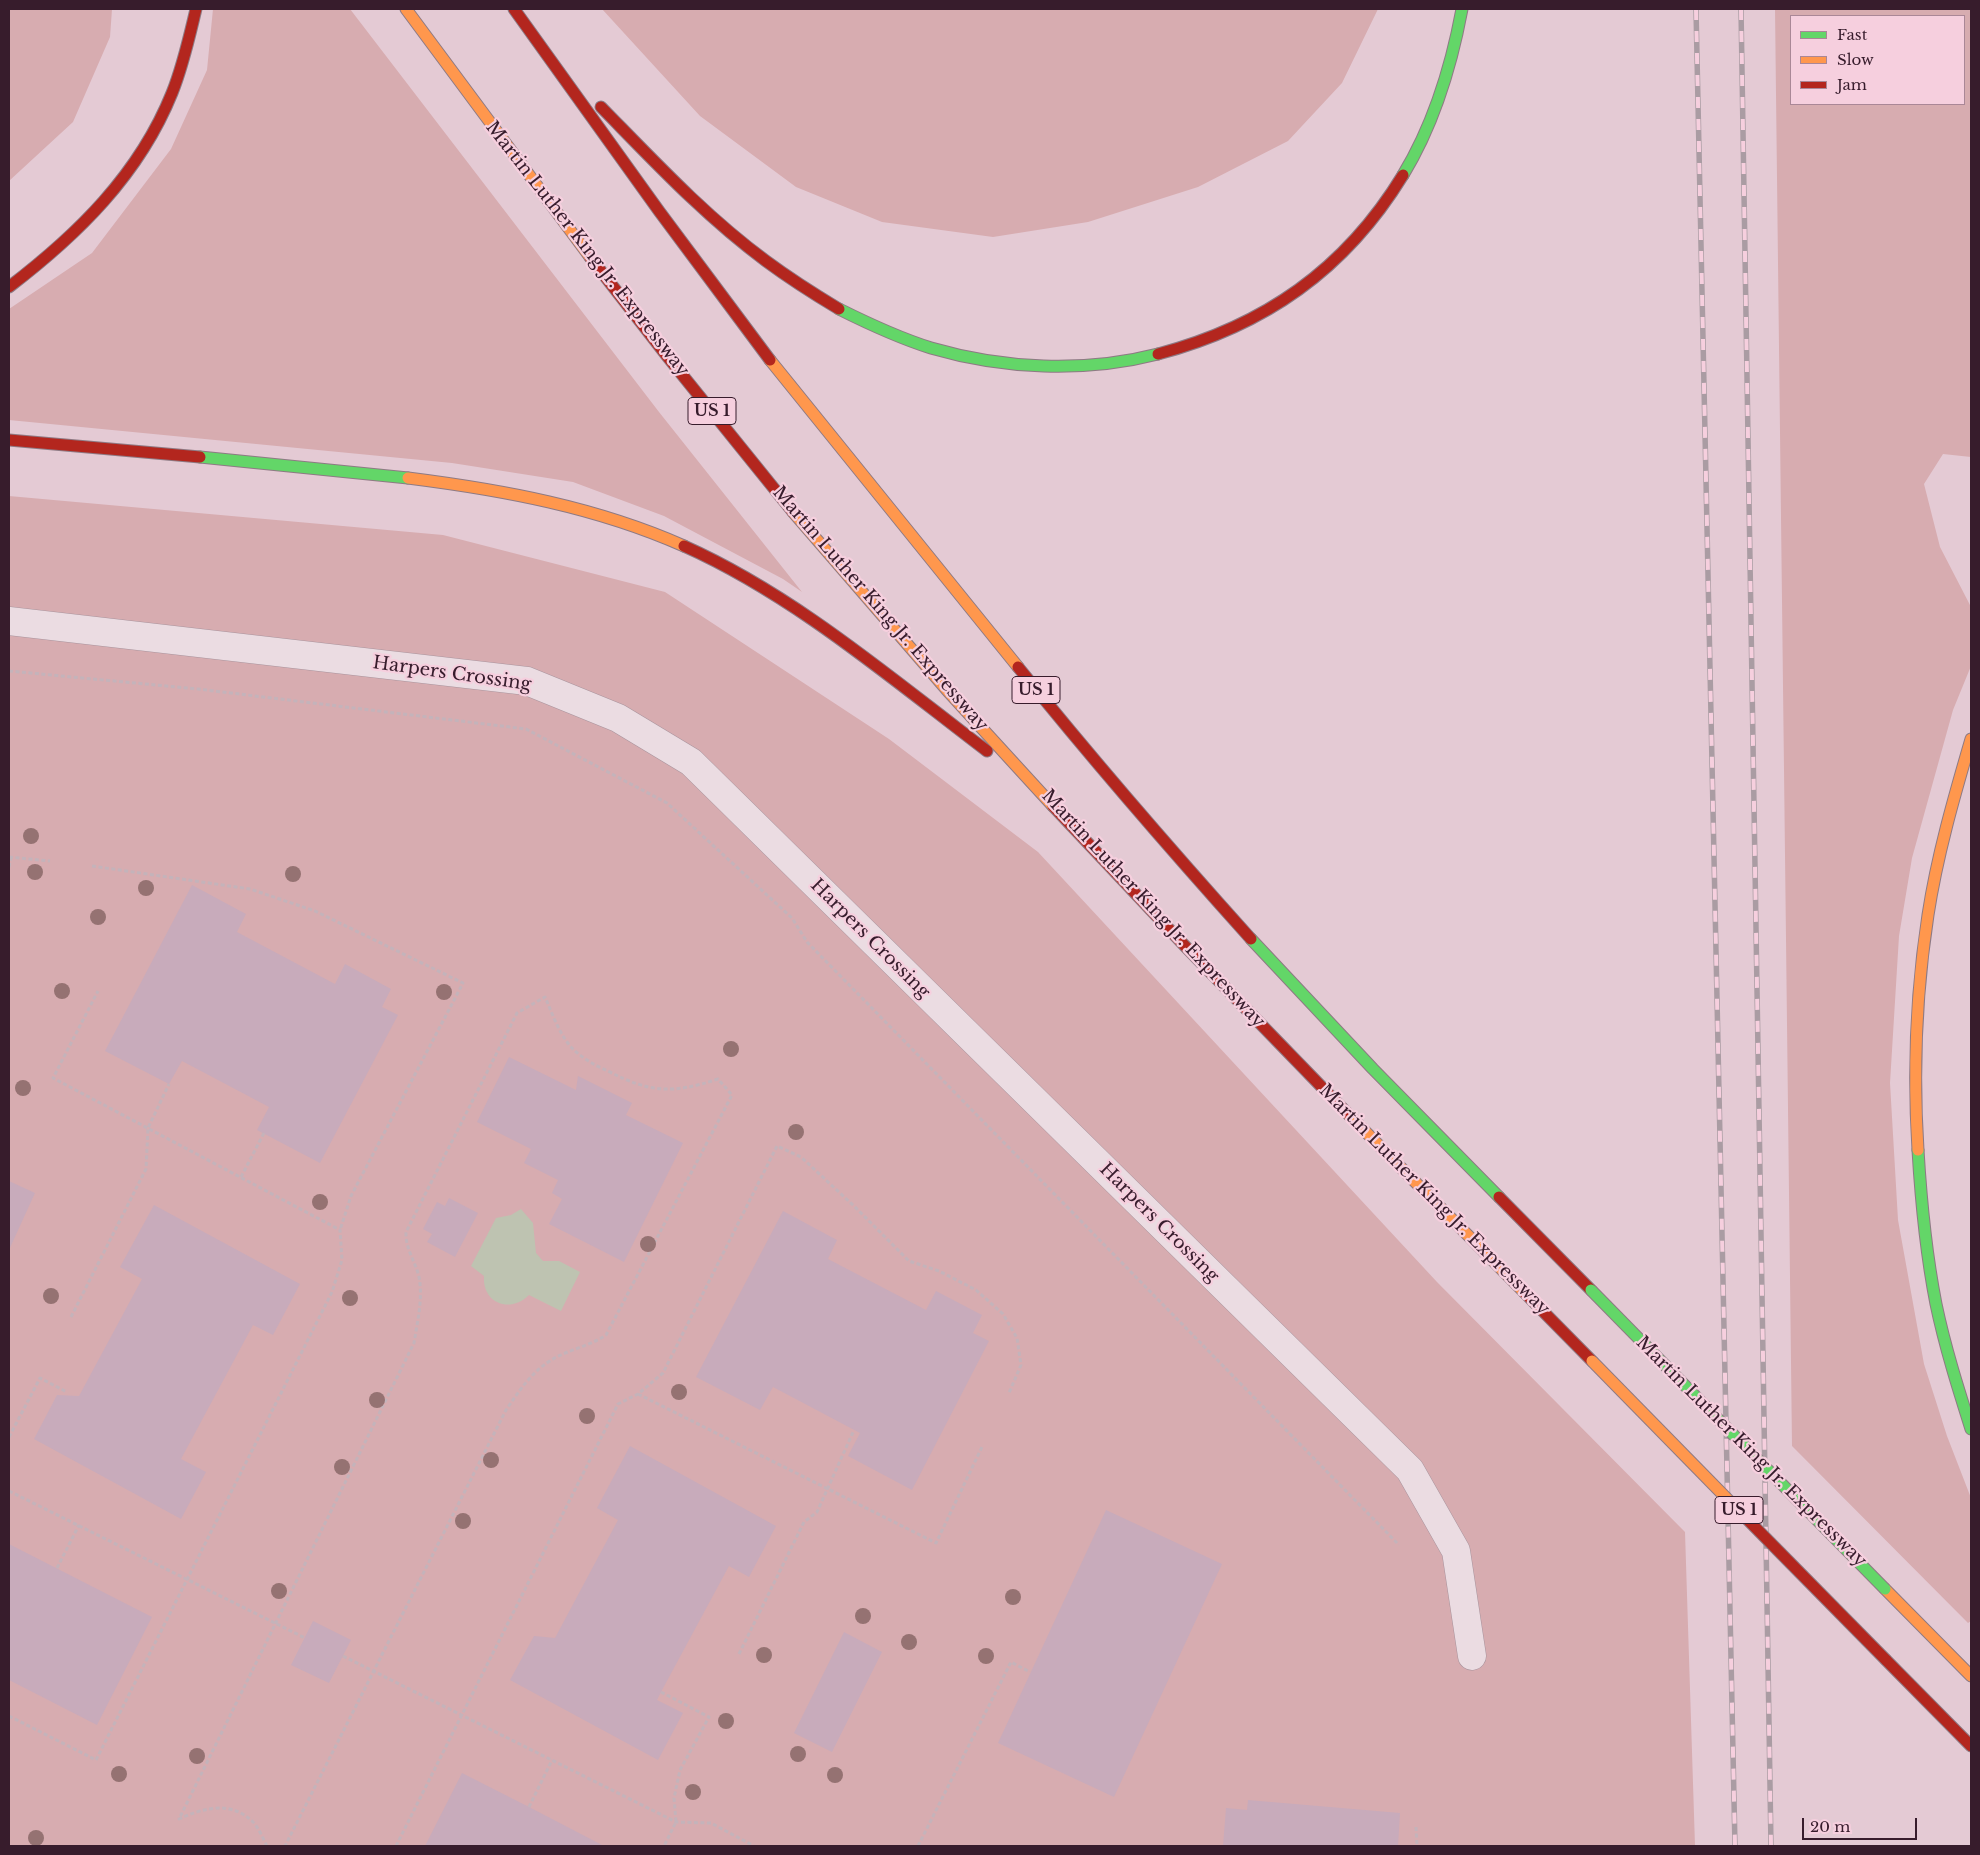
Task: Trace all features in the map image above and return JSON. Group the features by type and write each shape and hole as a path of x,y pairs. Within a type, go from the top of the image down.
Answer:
{"highway":[{"path":"9,286 47,259 81,228 111,196 139,159 160,122 178,80 190,42 196,9"},
{"name":"Martin Luther King Jr. Expressway","path":"406,9 595,262 723,425 868,599 946,689 1263,1026 1971,1746"},
{"name":"Martin Luther King Jr. Expressway","path":"514,9 658,211 783,377 1091,757 1184,865 1278,969 1373,1069 1971,1676"},
{"path":"537,41 681,189 724,228 801,286 839,310 881,330 921,345 965,357 1010,365 1053,368 1138,360 1187,347 1218,336 1256,318 1290,297 1324,270 1354,240 1383,205 1426,133 1454,50 1462,9"},
{"path":"9,440 437,480 540,497 644,529 698,553 752,582 810,618 1042,793"},
{"path":"1971,739 1937,864 1926,930 1918,1013 1916,1083 1918,1150 1933,1288 1949,1357 1971,1429"}],"street":[{"name":"Harpers Crossing","path":"9,621 527,681 618,718 691,762 1410,1470 1456,1551 1472,1656"}],"path":[{"path":"9,670 198,689 526,729 667,803 792,918 807,942 1400,1545"},
{"path":"9,867 10,857 50,860"},
{"path":"9,1716 96,1760 332,1292 342,1260 340,1230 351,1196 463,983 315,911 250,889 92,866"},
{"path":"98,991 52,1078 340,1230"},
{"path":"267,1846 254,1822 237,1812 217,1807 199,1810 179,1819 414,1343 420,1307 420,1284 416,1266 408,1250 406,1232 518,1013 545,997 557,1024 574,1050 594,1065 630,1083 658,1090 691,1088 718,1079 732,1095 606,1335 594,1343 554,1358 530,1375 506,1410 285,1846"},
{"path":"72,1317 146,1169 148,1128 169,1084"},
{"path":"241,1177 264,1133"},
{"path":"396,1846 618,1404 638,1394 663,1373 777,1146 801,1157 909,1261 939,1271 976,1290 1004,1314 1017,1338 1020,1365 1009,1393"},
{"path":"9,1437 40,1378 68,1392"},
{"path":"638,1394 936,1543 982,1447"},
{"path":"739,1654 804,1522 817,1512 854,1430"},
{"path":"9,1490 304,1638"},
{"path":"56,1568 79,1526"},
{"path":"343,1656 676,1822 711,1823 754,1846"},
{"path":"918,1846 1011,1662 1030,1672"},
{"path":"661,1692 709,1717 680,1770 674,1798 676,1822 664,1846"},
{"path":"529,1808 552,1760"},
{"path":"1416,1827 1416,1846"}],"shaded area":[{"path":"9,9 112,9 110,37 73,122 9,181"},
{"path":"213,9 350,9 659,412 802,592 783,579 664,516 573,482 452,463 9,420 9,309 92,253 171,149 207,70"},
{"path":"602,9 1378,9 1342,83 1288,141 1198,187 1088,222 993,237 882,222 796,187 700,116"},
{"path":"1775,9 1971,9 1971,457 1943,454 1924,484 1940,547 1971,607 1971,666 1953,710 1912,858 1899,936 1890,1083 1898,1220 1924,1364 1947,1436 1971,1498 1971,1621 1968,1623 1792,1446"},
{"path":"9,496 443,535 665,592 889,739 1038,852 1437,1282 1685,1532 1695,1846 9,1846"},
{"path":"521,1209 533,1223 536,1253 543,1261 559,1261 580,1272 561,1311 529,1295 522,1301 514,1304 499,1303 492,1299 488,1293 484,1276 471,1266 496,1218 511,1215"}],"building":[{"path":"192,885 246,914 237,932 335,984 345,964 391,989 382,1007 398,1015 320,1163 257,1130 269,1107 182,1061 169,1084 105,1051"},
{"path":"509,1057 576,1090 578,1076 632,1103 626,1115 683,1143 624,1262 549,1224 562,1199 552,1193 558,1180 524,1163 531,1149 477,1122"},
{"path":"9,1181 35,1193 9,1250"},
{"path":"449,1198 478,1213 455,1257 427,1242 432,1234 423,1229 437,1202 445,1206"},
{"path":"154,1205 300,1284 273,1335 253,1325 181,1459 206,1472 181,1519 34,1439 57,1395 79,1396 142,1279 120,1267"},
{"path":"783,1211 837,1240 828,1259 926,1310 936,1291 982,1315 973,1333 989,1341 912,1490 848,1456 860,1433 773,1387 760,1410 696,1377"},
{"path":"630,1446 776,1526 749,1577 729,1566 661,1692 657,1700 683,1713 658,1760 510,1680 534,1636 555,1638 618,1520 597,1508"},
{"path":"1106,1510 1222,1564 1114,1797 998,1743"},
{"path":"9,1544 152,1617 97,1725 9,1680"},
{"path":"313,1621 351,1640 329,1683 291,1665"},
{"path":"844,1632 882,1652 832,1752 794,1733"},
{"path":"462,1773 529,1807 604,1846 425,1846"},
{"path":"1248,1800 1400,1813 1398,1846 1223,1846 1226,1808 1247,1810"}],"railway":[{"path":"1696,9 1735,1846"},
{"path":"1741,9 1771,1846"}],"traffic: fast":[{"path":"1403,175 1424,136 1440,95 1447,74 1462,9"},
{"path":"839,309 919,344 958,355 986,360 1015,364 1073,366 1130,360 1158,354"},
{"path":"200,457 408,478"},
{"path":"1251,939 1373,1069 1499,1197"},
{"path":"1918,1150 1924,1227 1936,1304 1971,1429"},
{"path":"1591,1290 1885,1589"}],"traffic: slow":[{"path":"406,9 590,257"},
{"path":"770,360 1018,667"},
{"path":"408,478 479,488 549,502 651,532 684,546"},
{"path":"793,512 946,689 1053,806"},
{"path":"1918,1150 1916,1062 1918,1003 1924,944 1941,849 1971,739"},
{"path":"1347,1113 1524,1292"},
{"path":"1592,1361 1743,1515"},
{"path":"1885,1589 1971,1676"}],"traffic: jam":[{"path":"9,287 59,246 82,224 124,177 142,151 158,123 176,83 186,52 196,9"},
{"path":"514,9 659,211 770,360"},
{"path":"601,107 680,187 744,244 802,286 839,309"},
{"path":"1158,354 1233,328 1267,310 1298,290 1328,266 1355,239 1380,209 1403,175"},
{"path":"590,257 793,512"},
{"path":"9,440 200,457"},
{"path":"684,546 725,566 803,613 878,667 987,751"},
{"path":"1018,667 1191,872 1251,939"},
{"path":"1053,806 1184,945 1347,1113"},
{"path":"1499,1197 1591,1290"},
{"path":"1524,1292 1592,1361"},
{"path":"1743,1515 1886,1660"},
{"path":"1886,1660 1971,1746"}]}
